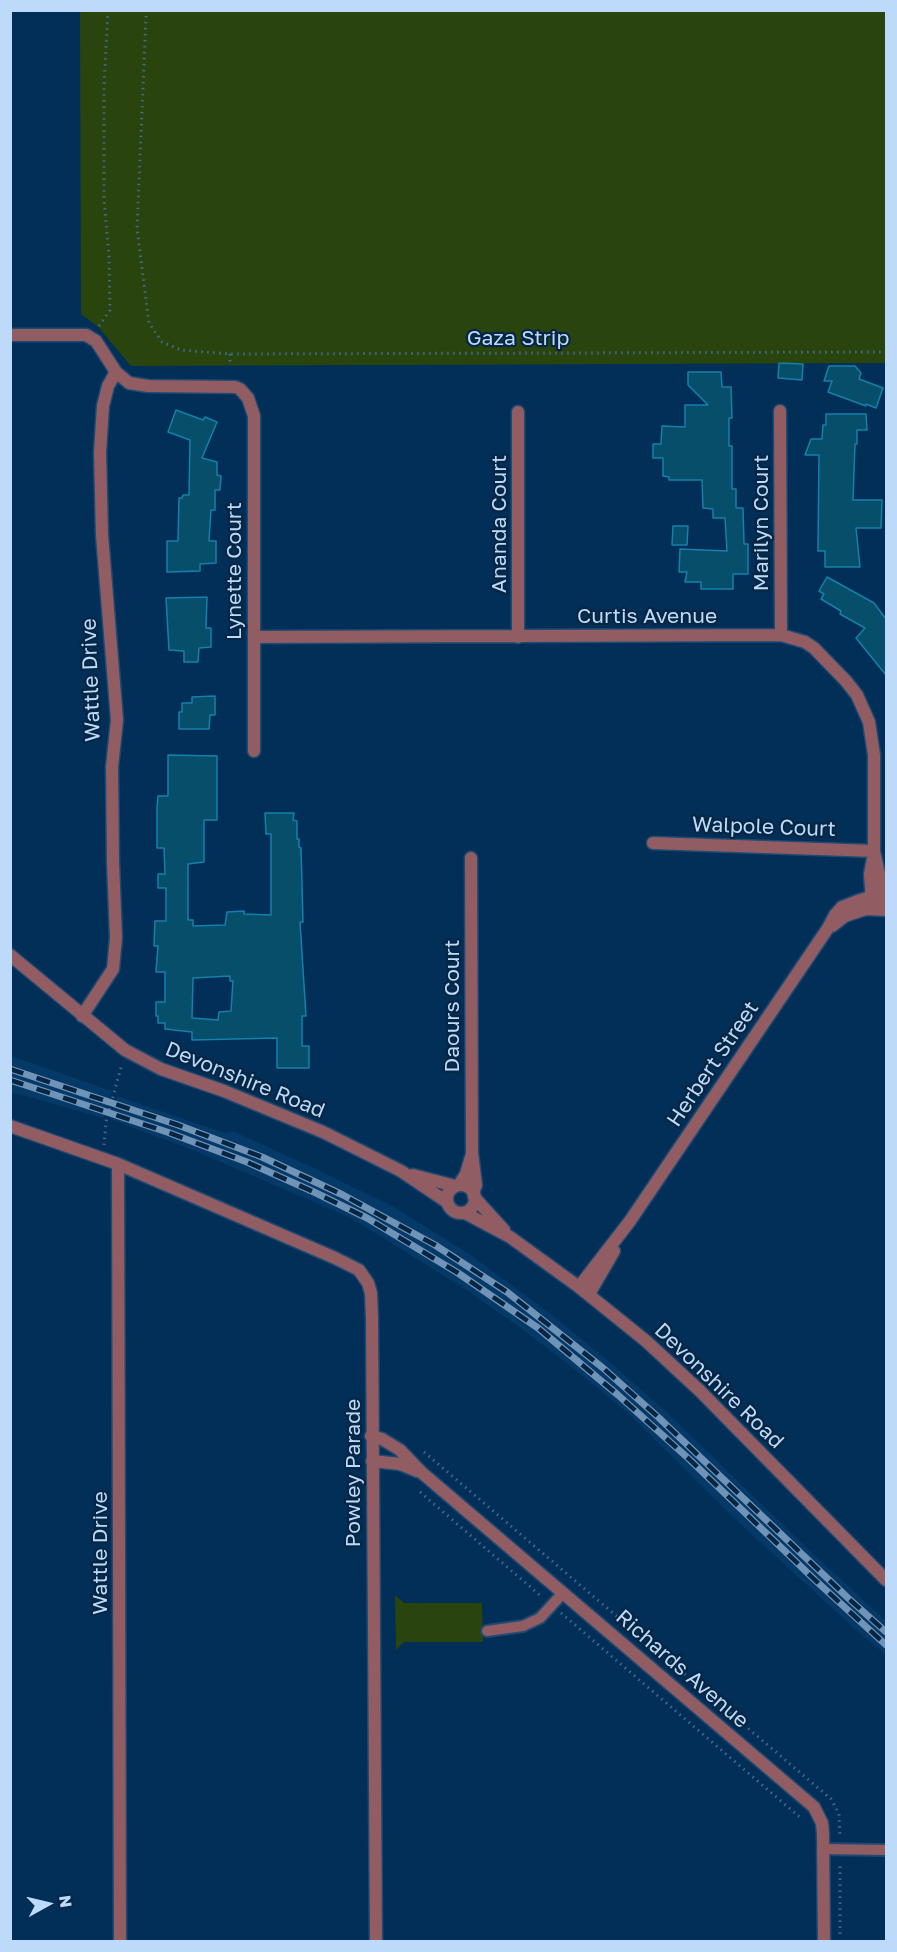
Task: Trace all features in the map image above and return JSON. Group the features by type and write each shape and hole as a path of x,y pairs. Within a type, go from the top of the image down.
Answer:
{"street":[{"path":"10,335 79,334 92,338 116,372"},
{"name":"Lynette Court","path":"116,372 123,379 137,386 235,387 245,393 252,405 254,416 254,751"},
{"name":"Wattle Drive","path":"82,1016 112,969 116,938 112,767 117,720 102,535 99,452 103,406 108,386 116,372"},
{"name":"Marilyn Court","path":"780,411 781,635"},
{"name":"Ananda Court","path":"518,412 518,637"},
{"name":"Curtis Avenue","path":"254,637 781,635 795,637 814,648 846,681 864,707 873,739 874,851 879,874 880,902"},
{"name":"Walpole Court","path":"653,843 874,851"},
{"name":"Daours Court","path":"471,858 472,1153 476,1185 474,1195"},
{"name":"Herbert Street","path":"584,1290 828,928 855,912 880,902"},
{"name":"Devonshire Road","path":"10,955 125,1050 161,1069 224,1091 323,1132 401,1171 447,1202"},
{"path":"10,1126 118,1164"},
{"name":"Daours Court","path":"457,1186 466,1174 472,1153"},
{"name":"Wattle Drive","path":"118,1164 120,1941"},
{"name":"Powley Parade","path":"118,1164 351,1266 365,1276 371,1293 375,1941"},
{"name":"Devonshire Road","path":"401,1171 457,1186"},
{"path":"457,1186 467,1187 474,1195 473,1205 465,1213 453,1211 447,1202 448,1193 457,1186"},
{"name":"Devonshire Road","path":"474,1195 510,1237"},
{"name":"Devonshire Road","path":"465,1213 510,1237 584,1290 646,1341 700,1390 886,1580"},
{"name":"Richards Avenue","path":"371,1436 382,1439 400,1450 421,1472 814,1807 822,1823 824,1941"},
{"name":"Richards Avenue","path":"372,1461 400,1464 421,1472"}],"lane":[{"path":"487,1631 524,1626 540,1618 563,1593"},
{"path":"823,1849 886,1850"}],"path":[{"path":"92,338 110,309 109,257 104,199 104,86 108,10"},
{"name":"Gaza Strip","path":"145,10 137,229 149,323 162,342 181,350 230,354 886,352"},
{"path":"230,354 230,365"},
{"path":"102,1158 106,1122 125,1050"}],"shaded area":[{"path":"11,1056 112,1091 104,1118 11,1092"},
{"path":"117,1096 225,1133 233,1131 394,1207 469,1254 548,1312 611,1363 674,1419 886,1621 886,1655 736,1520 629,1414 522,1329 462,1287 351,1218 200,1153 110,1119"}],"green space":[{"path":"80,11 886,11 886,363 131,366 98,327 81,314"},
{"path":"395,1595 404,1603 482,1603 483,1642 404,1642 396,1650"}],"building":[{"path":"779,363 803,364 802,380 778,378"},
{"path":"829,366 855,366 861,373 859,379 883,388 876,408 828,392 832,381 824,381"},
{"path":"688,372 721,372 722,387 731,387 732,418 729,418 729,446 732,446 732,489 736,489 736,508 743,508 744,544 748,544 748,574 733,574 733,589 701,589 701,582 685,582 687,572 679,572 680,549 727,551 725,518 713,518 713,509 703,508 702,480 669,480 669,477 663,476 663,458 653,458 653,444 661,444 662,426 685,427 685,405 708,405 688,385"},
{"path":"176,410 203,420 205,417 217,422 202,458 217,462 217,475 221,476 220,490 215,490 215,510 211,510 209,541 216,541 216,563 200,564 200,571 167,572 167,541 178,541 179,498 189,495 190,440 168,432"},
{"path":"826,414 866,414 867,430 857,430 853,500 882,500 881,528 856,528 860,567 825,567 825,551 818,551 819,455 805,455 811,439 822,439"},
{"path":"673,526 688,526 687,545 672,545"},
{"path":"827,577 874,603 886,619 886,675 856,638 865,628 840,614 841,611 821,599 824,594 819,591"},
{"path":"207,597 206,628 211,628 211,647 199,648 198,662 184,662 184,651 169,650 166,598"},
{"path":"215,696 215,715 210,715 209,729 179,729 179,712 182,712 182,703 192,703 192,697"},
{"path":"168,755 217,756 217,820 204,820 204,862 188,864 188,920 193,920 193,926 225,925 227,912 244,911 244,914 271,915 271,834 266,834 265,813 294,813 293,820 297,821 297,839 299,839 301,848 303,922 300,922 306,1016 302,1016 302,1046 309,1046 309,1068 277,1068 277,1038 192,1040 192,1032 165,1029 165,1023 158,1023 156,1002 165,1002 165,972 156,972 158,946 154,946 155,921 166,921 166,888 158,888 158,874 165,874 164,848 157,848 157,808 158,796 168,796","holes":["230,976 230,981 233,981 231,1011 219,1012 218,1020 192,1018 193,978"]}],"railway":[{"path":"10,1069 178,1125 262,1157 343,1195 435,1245 507,1292 603,1368 886,1632"},
{"path":"10,1080 167,1132 247,1162 367,1218 458,1273 538,1328 618,1395 886,1645"}]}
